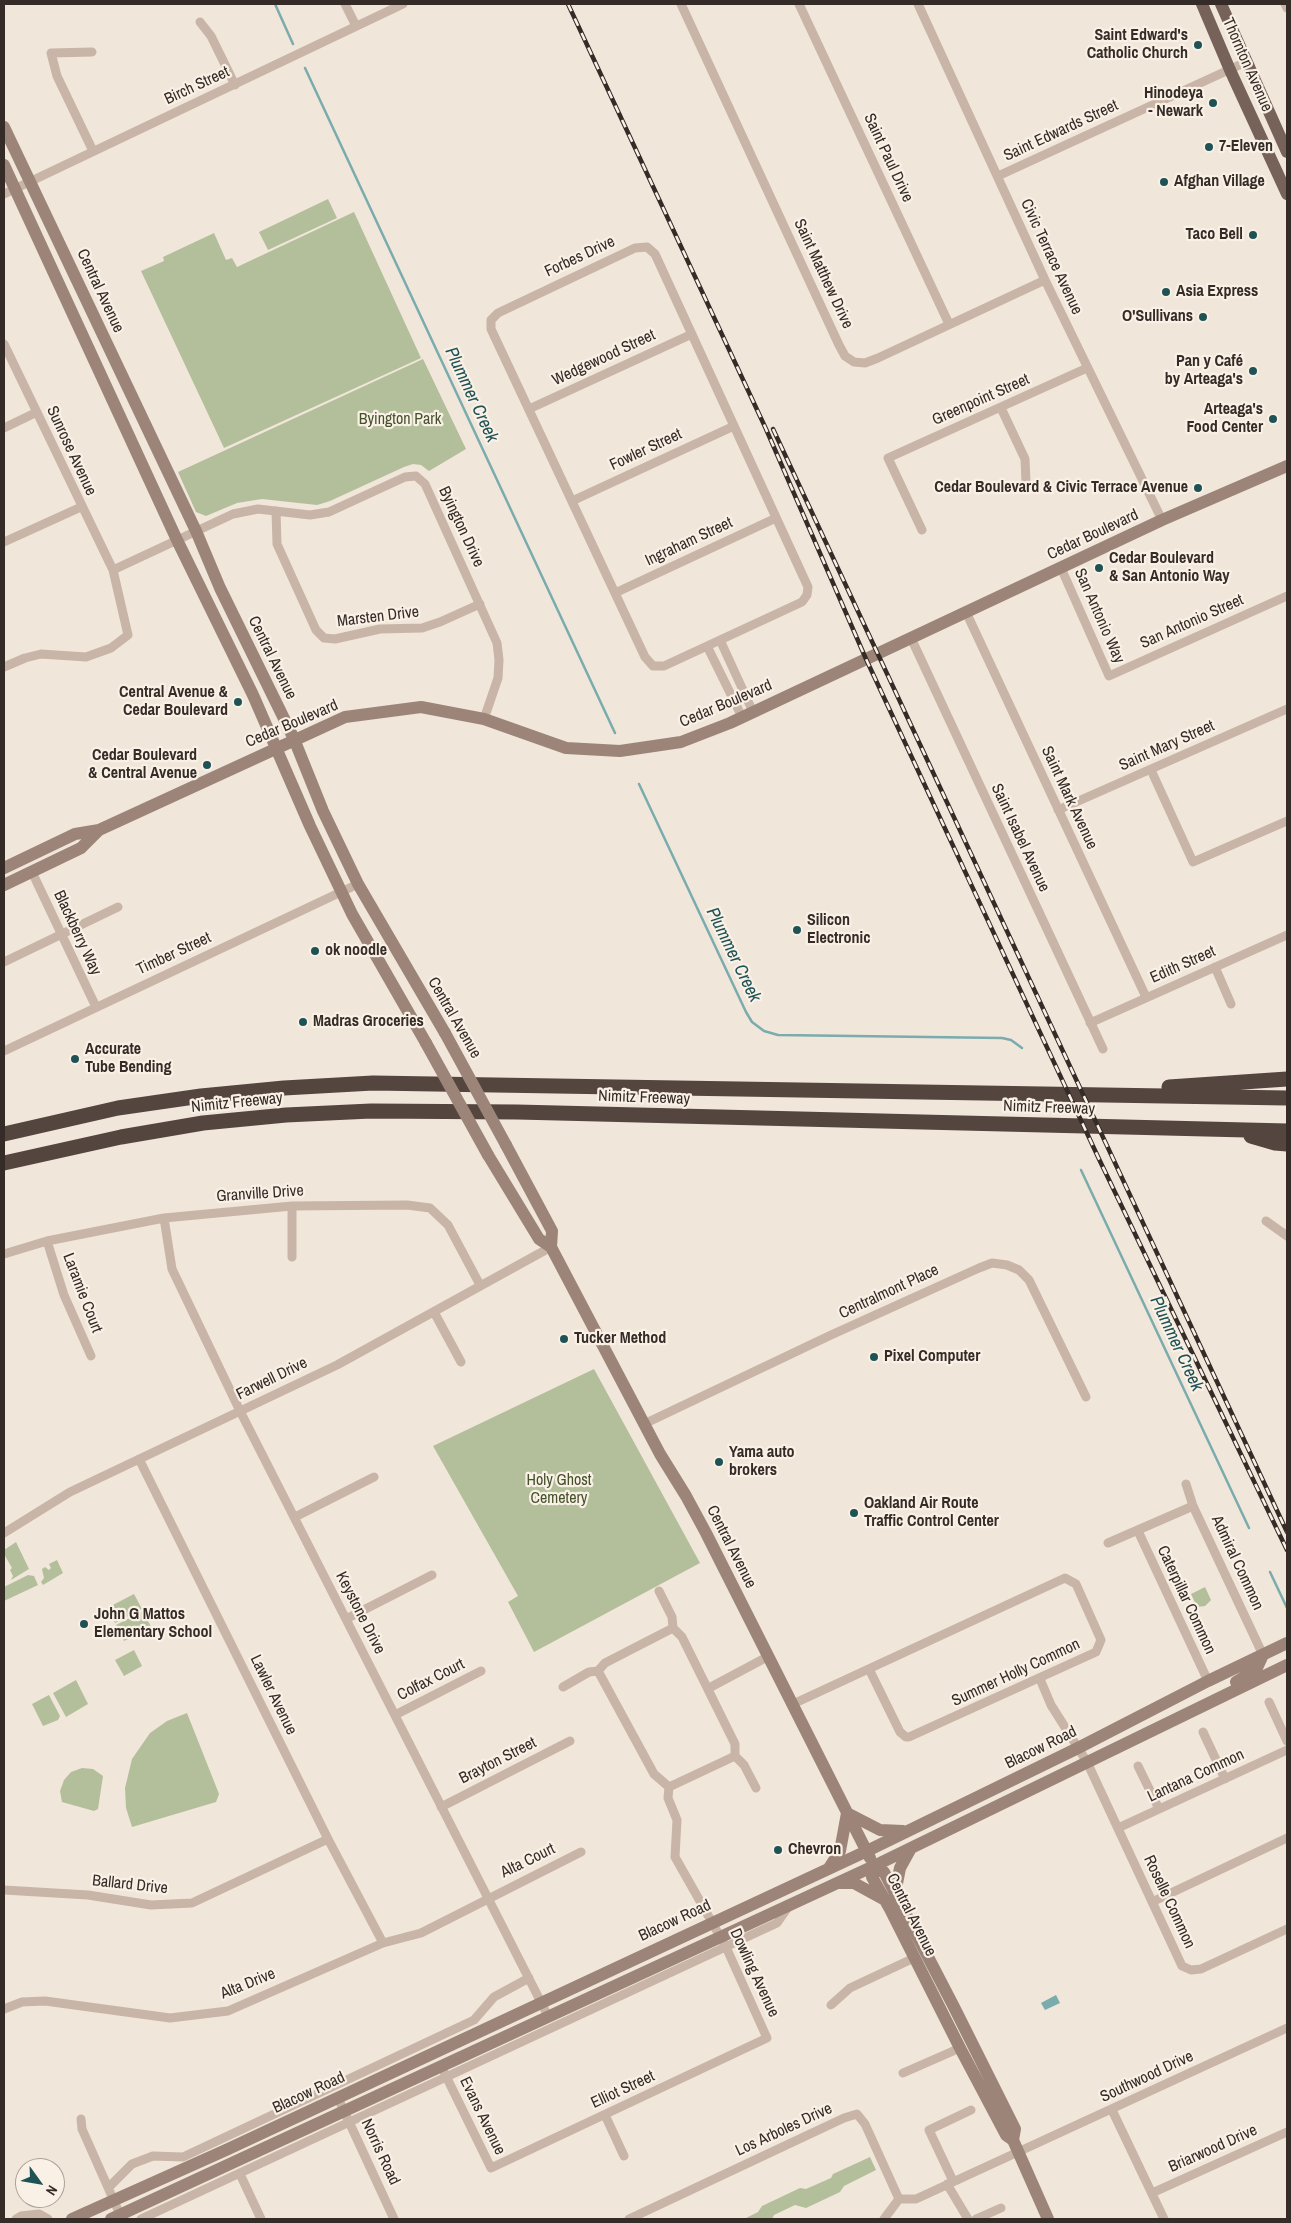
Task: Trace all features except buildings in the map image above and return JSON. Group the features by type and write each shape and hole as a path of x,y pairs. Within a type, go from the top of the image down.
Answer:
{"highway":[{"path":"1058,1095 1287,1079"},
{"name":"Nimitz Freeway","path":"4,1134 118,1108 284,1088 373,1083 1287,1098"},
{"name":"Nimitz Freeway","path":"4,1163 121,1137 203,1123 286,1115 371,1111 518,1112 1287,1131"},
{"path":"1235,1131 1275,1143 1287,1144"}],"main road":[{"name":"Thornton Avenue","path":"1202,4 1287,194"},
{"name":"Thornton Avenue","path":"1221,4 1287,152"},
{"name":"Central Avenue","path":"4,127 196,531 220,588 294,739 323,811 358,884 444,1033 552,1231 551,1247"},
{"name":"Central Avenue","path":"4,165 9,191 277,747 310,826 352,914 488,1155 539,1239 551,1247 644,1424 686,1496 769,1656 874,1866"},
{"name":"Cedar Boulevard","path":"4,868 75,834 99,830 345,717 421,707 484,719 566,748 620,751 681,742 748,715 1162,520 1287,466"},
{"name":"Cedar Boulevard","path":"4,884 81,848 99,830"},
{"name":"Blacow Road","path":"72,2219 338,2098 866,1851 1078,1748 1208,1681 1287,1643"},
{"path":"1220,1698 1235,1683 1256,1670 1263,1655"},
{"name":"Blacow Road","path":"118,2218 347,2117 548,2016 723,1942 789,1906 1287,1665"},
{"path":"829,1868 840,1852 847,1813 880,1830 894,1832 909,1830"},
{"path":"836,1883 854,1884 890,1897 900,1868 911,1848"},
{"name":"Central Avenue","path":"890,1897 914,1958 1006,2135 1016,2145"},
{"name":"Central Avenue","path":"890,1897 1015,2129 1016,2145 1048,2219"}],"street":[{"path":"345,4 356,26"},
{"name":"Birch Street","path":"9,191 403,4"},
{"name":"Saint Matthew Drive","path":"681,4 845,356 854,362 865,363 1045,280"},
{"name":"Saint Paul Drive","path":"799,4 949,324"},
{"name":"Civic Terrace Avenue","path":"918,4 1045,280 1162,520"},
{"path":"1285,4 1287,8"},
{"path":"200,22 211,36 235,85"},
{"path":"92,52 51,53 57,76 93,152"},
{"name":"Saint Edwards Street","path":"998,176 1246,62"},
{"name":"Forbes Drive","path":"647,247 655,254 692,334 808,587 807,595 802,602 664,666 653,666 646,658 529,409 490,328 491,320 498,313 626,252 635,248 647,247"},
{"name":"Wedgewood Street","path":"529,409 692,334"},
{"name":"Sunrose Avenue","path":"4,344 113,570 128,635 111,648 86,657 41,654 25,658 4,667"},
{"name":"Greenpoint Street","path":"922,530 888,458 1087,368"},
{"path":"1001,408 1025,459 1026,482"},
{"path":"4,428 36,412"},
{"name":"Fowler Street","path":"572,501 734,426"},
{"name":"Byington Drive","path":"113,570 233,514 258,509 310,515 329,512 405,477 416,476 425,484 497,643 499,660 498,678 484,719"},
{"path":"4,542 81,507"},
{"name":"Marsten Drive","path":"276,511 277,544 316,630 324,638 335,639 380,629 422,628 480,604"},
{"name":"Ingraham Street","path":"615,593 776,518"},
{"name":"San Antonio Way","path":"1061,568 1109,676"},
{"name":"San Antonio Street","path":"1109,676 1287,596"},
{"name":"Saint Mark Avenue","path":"966,612 1146,997"},
{"name":"Saint Isabel Avenue","path":"911,638 1103,1050"},
{"path":"720,640 748,715"},
{"path":"707,646 748,715"},
{"name":"Saint Mary Street","path":"1058,810 1287,709"},
{"path":"1151,770 1193,862 1287,820"},
{"name":"Blackberry Way","path":"32,872 96,1007"},
{"name":"Timber Street","path":"4,1051 358,884"},
{"path":"4,962 118,907"},
{"name":"Edith Street","path":"1090,1022 1287,935"},
{"path":"1215,967 1231,1004"},
{"name":"Granville Drive","path":"4,1254 48,1241 164,1218 292,1206 407,1205 430,1208 448,1225 480,1285"},
{"path":"292,1206 292,1257"},
{"name":"Keystone Drive","path":"164,1218 172,1269 240,1411 548,2016"},
{"path":"1266,1221 1287,1236"},
{"name":"Laramie Court","path":"48,1241 64,1295 90,1356"},
{"name":"Farwell Drive","path":"4,1533 70,1492 337,1364 551,1247"},
{"name":"Centralmont Place","path":"644,1424 831,1335 992,1263 1007,1265 1019,1270 1029,1280 1086,1397"},
{"path":"434,1312 461,1362"},
{"name":"Lawler Avenue","path":"139,1459 328,1839 383,1943"},
{"path":"295,1517 374,1477"},
{"name":"Admiral Common","path":"1186,1484 1193,1506 1263,1655"},
{"path":"1108,1543 1193,1506"},
{"name":"Caterpillar Common","path":"1138,1531 1208,1681"},
{"path":"346,1619 432,1575"},
{"name":"Summer Holly Common","path":"792,1704 1065,1578 1076,1584 1101,1640 1096,1652 929,1729 906,1737 900,1732 869,1669"},
{"path":"658,1591 672,1617 673,1628 682,1637 736,1744 735,1756 744,1765 756,1788"},
{"path":"562,1687 589,1672 598,1671 605,1663 673,1628"},
{"path":"709,1688 769,1656"},
{"path":"598,1671 654,1774 669,1787 735,1756"},
{"name":"Colfax Court","path":"395,1715 481,1672"},
{"name":"Roselle Common","path":"1040,1679 1051,1705 1087,1762 1182,1966 1191,1970 1201,1969 1287,1929"},
{"path":"1269,1702 1287,1741"},
{"path":"1203,1732 1225,1779"},
{"name":"Brayton Street","path":"441,1807 570,1741"},
{"name":"Lantana Common","path":"1118,1828 1287,1750"},
{"path":"1138,1766 1159,1809"},
{"name":"Dowling Avenue","path":"669,1787 668,1798 677,1820 675,1857 723,1942 767,2038"},
{"path":"1152,1902 1287,1838"},
{"name":"Ballard Drive","path":"4,1890 88,1895 151,1905 192,1903 328,1839"},
{"name":"Alta Court","path":"488,1898 581,1852"},
{"name":"Alta Drive","path":"4,2009 22,2002 45,2001 170,2018 228,2011 383,1943 421,1933 488,1898"},
{"name":"Blacow Road","path":"443,2070 723,1942"},
{"path":"832,2005 850,1988 914,1958"},
{"name":"Blacow Road","path":"109,2187 132,2164 153,2156 183,2157 474,2020 494,1997 529,1978"},
{"name":"Southwood Drive","path":"1016,2145 1112,2110 1287,2028"},
{"name":"Elliot Street","path":"491,2168 767,2038"},
{"path":"903,2073 960,2048"},
{"name":"Evans Avenue","path":"443,2070 491,2168"},
{"name":"Norris Road","path":"338,2098 394,2219"},
{"path":"968,2219 950,2183 929,2130 971,2110"},
{"path":"1112,2110 1164,2219"},
{"name":"Los Arboles Drive","path":"629,2219 644,2216 844,2118 857,2114 865,2124 899,2199"},
{"path":"605,2115 624,2156"},
{"name":"Blacow Road","path":"141,2219 240,2174 347,2117"},
{"path":"81,2119 82,2129 109,2187 118,2218"},
{"name":"Briarwood Drive","path":"1152,2194 1287,2132"},
{"path":"884,2219 899,2199 916,2199 950,2183 1016,2145"},
{"path":"240,2174 261,2219"},
{"path":"976,2219 1000,2208"},
{"path":"16,2219 20,2216 39,2214 48,2219"}],"green space":[{"path":"328,199 337,218 268,250 259,232"},
{"path":"354,212 421,358 224,448 141,271 164,261 163,257 214,233 226,260 232,258 237,267"},
{"name":"Byington Park","path":"423,359 466,449 429,471 421,465 413,464 317,505 262,499 237,503 206,516 196,512 178,472"},
{"name":"Holy Ghost Cemetery","path":"594,1369 700,1563 534,1652 508,1602 518,1596 433,1446"},
{"path":"16,1542 29,1569 11,1580 13,1576 10,1570 12,1568 4,1554 4,1550"},
{"path":"57,1560 63,1573 43,1585 41,1582 44,1578 42,1569 45,1567 49,1570 51,1568 49,1564"},
{"path":"28,1575 34,1576 38,1585 4,1601 4,1587"},
{"path":"1205,1587 1211,1600 1205,1606 1197,1607 1191,1594"},
{"path":"134,1594 142,1609 115,1623 107,1608"},
{"path":"143,1611 151,1627 124,1641 116,1625"},
{"path":"134,1650 142,1666 124,1676 115,1660"},
{"path":"76,1680 88,1704 66,1717 53,1693"},
{"path":"49,1695 60,1716 58,1720 43,1726 32,1704"},
{"path":"187,1713 219,1794 216,1802 132,1827 126,1808 125,1788 132,1759 150,1733 167,1721"},
{"path":"82,1768 93,1769 103,1776 98,1809 94,1811 62,1802 60,1791 64,1780 71,1772"},
{"path":"870,2157 876,2170 844,2186 840,2192 806,2208 795,2205 774,2215 772,2219 744,2219 758,2212 762,2206 800,2188 806,2189 831,2178 833,2174"}],"water":[{"path":"1056,1995 1060,2003 1045,2010 1041,2003"}],"waterway":[{"name":"Plummer Creek","path":"275,4 293,44"},
{"name":"Plummer Creek","path":"305,68 615,733"},
{"name":"Plummer Creek","path":"639,784 746,1012 752,1022 764,1031 778,1035 1002,1038 1011,1040 1022,1048"},
{"name":"Plummer Creek","path":"1081,1170 1249,1528"},
{"name":"Plummer Creek","path":"1270,1572 1287,1608"}],"railway":[{"path":"568,4 766,429 866,659 1099,1159 1287,1550"},
{"path":"773,429 1287,1532"}],"place":[{"name":"Saint Edward's Catholic Church","path":"1198,45"},
{"name":"Hinodeya - Newark","path":"1213,103"},
{"name":"7-Eleven","path":"1209,147"},
{"name":"Afghan Village","path":"1164,182"},
{"name":"Taco Bell","path":"1253,235"},
{"name":"Asia Express","path":"1166,292"},
{"name":"O'Sullivans","path":"1203,317"},
{"name":"Pan y Café by Arteaga's","path":"1253,371"},
{"name":"Arteaga's Food Center","path":"1273,419"},
{"name":"Cedar Boulevard & Civic Terrace Avenue","path":"1198,488"},
{"name":"Cedar Boulevard & San Antonio Way","path":"1099,568"},
{"name":"Central Avenue & Cedar Boulevard","path":"238,702"},
{"name":"Cedar Boulevard & Central Avenue","path":"207,765"},
{"name":"Silicon Electronic","path":"797,930"},
{"name":"ok noodle","path":"315,951"},
{"name":"Madras Groceries","path":"303,1022"},
{"name":"Accurate Tube Bending","path":"75,1059"},
{"name":"Tucker Method","path":"564,1339"},
{"name":"Pixel Computer","path":"874,1357"},
{"name":"Yama auto brokers","path":"719,1462"},
{"name":"Oakland Air Route Traffic Control Center","path":"854,1513"},
{"name":"John G Mattos Elementary School","path":"84,1624"},
{"name":"Chevron","path":"778,1850"}]}
